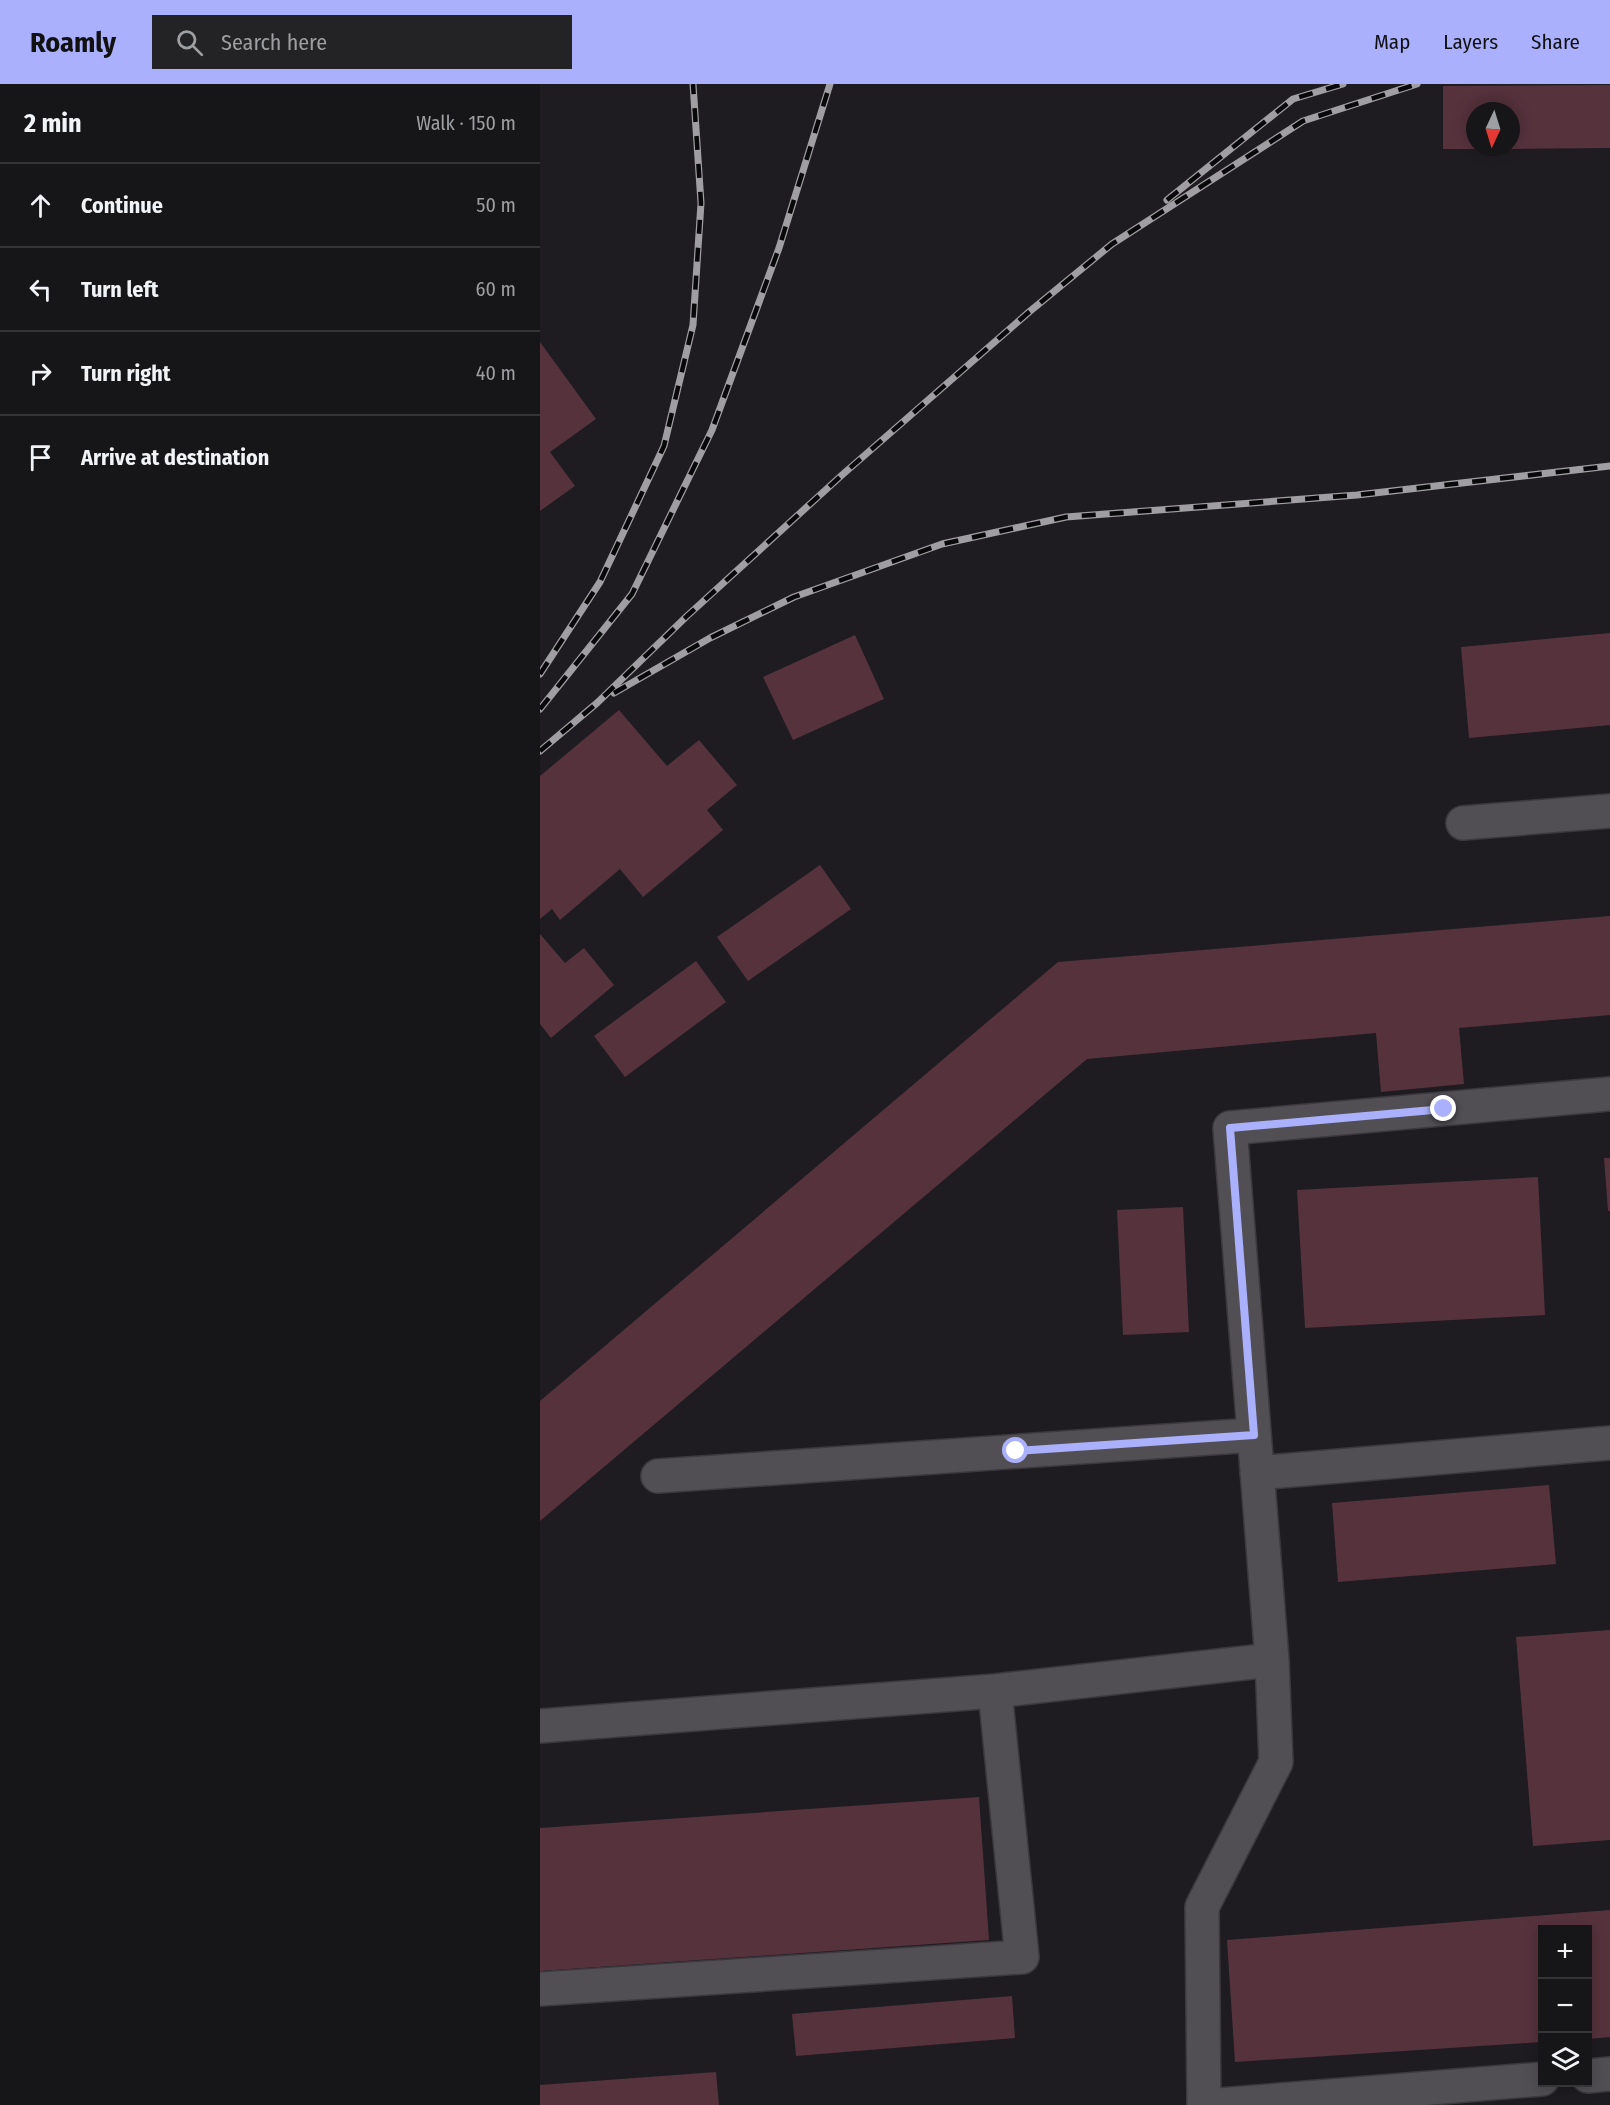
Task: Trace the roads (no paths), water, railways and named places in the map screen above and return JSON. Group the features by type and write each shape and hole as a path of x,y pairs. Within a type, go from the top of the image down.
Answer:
{"lane":[{"path":"1463,822 1610,812"},
{"path":"1204,2105 1202,1907 1276,1762 1272,1660 1230,1128 1610,1094"},
{"path":"658,1476 1254,1435"},
{"path":"1257,1473 1601,1444"},
{"path":"540,1726 995,1691 1272,1660"},
{"path":"540,1989 1022,1957 995,1691"},
{"path":"1592,2076 1610,2074"},
{"path":"1219,2105 1538,2079"}],"railway":[{"path":"540,674 600,582 664,446 693,325 701,203 693,84"},
{"path":"540,709 632,594 712,430 779,248 830,84"},
{"path":"1167,200 1293,99 1343,84"},
{"path":"540,751 597,703 687,616 842,475 1029,312 1112,244 1303,121 1417,84"},
{"path":"614,693 710,638 794,597 942,544 1066,517 1357,495 1610,466"}]}
